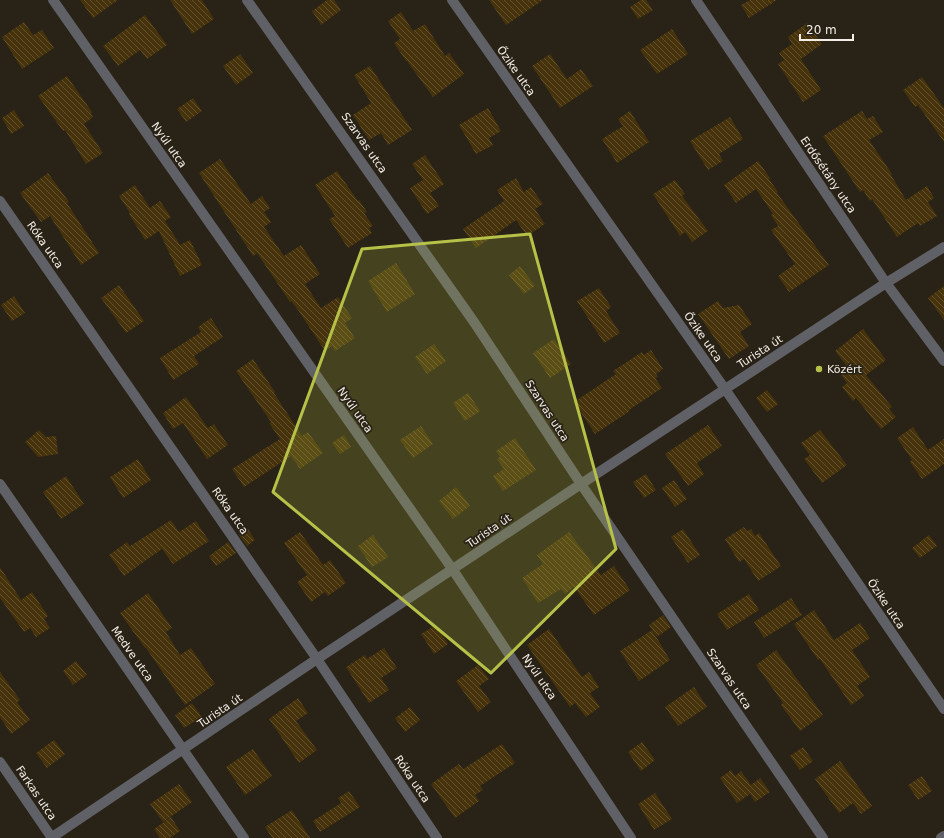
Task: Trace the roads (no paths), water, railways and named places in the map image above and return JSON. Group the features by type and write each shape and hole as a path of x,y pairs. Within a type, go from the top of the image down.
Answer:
{"street":[{"name":"Nyúl utca","path":"53,0 453,570 631,838"},
{"name":"Szarvas utca","path":"247,0 474,322 581,484 823,838"},
{"name":"Őzike utca","path":"452,0 725,389 944,709"},
{"name":"Erdősétány utca","path":"696,0 886,283 944,361"},
{"name":"Róka utca","path":"0,201 317,659 437,838"},
{"name":"Turista út","path":"51,838 581,484 886,283 944,248"},
{"name":"Medve utca","path":"0,484 244,838"},
{"name":"Farkas utca","path":"0,762 51,838"}],"place":[{"name":"Közért","path":"819,369"}]}
